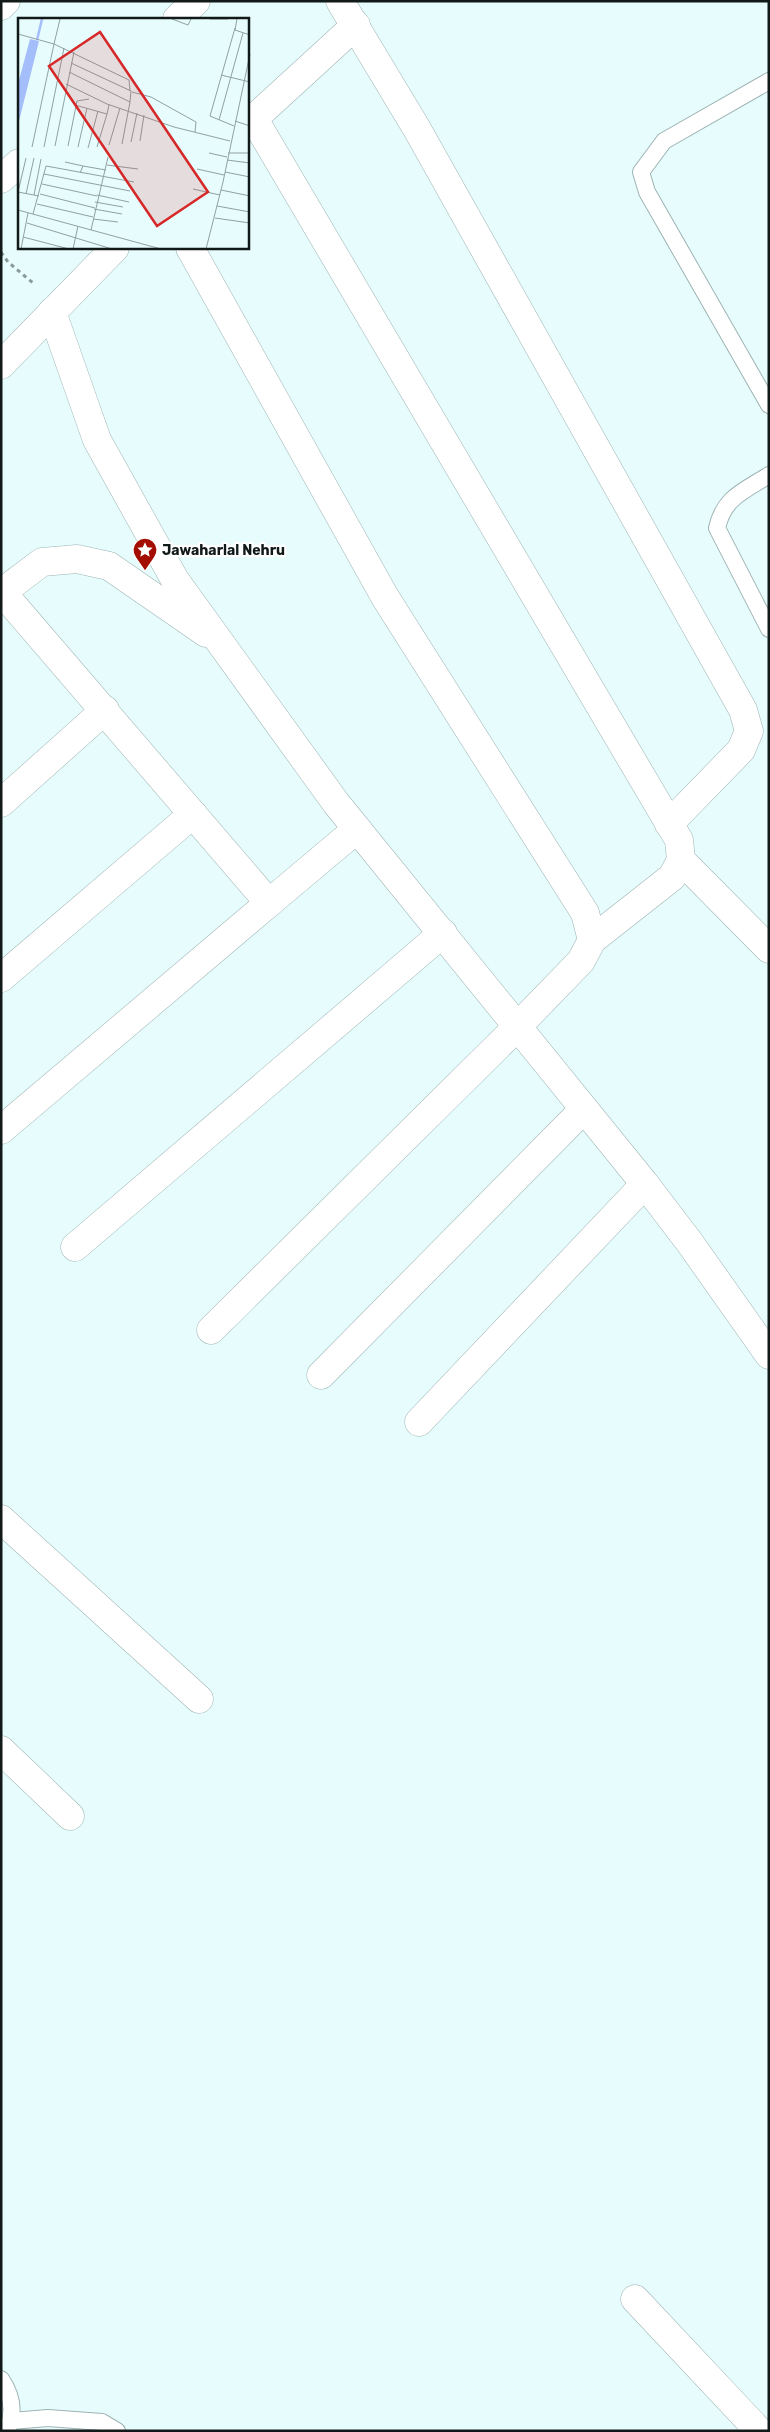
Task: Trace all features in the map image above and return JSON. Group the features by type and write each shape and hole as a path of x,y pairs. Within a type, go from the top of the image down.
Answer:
{"street":[{"path":"1,6 6,1"},
{"path":"178,18 196,1"},
{"path":"340,1 356,25 426,146 743,710 748,731 741,750 669,824"},
{"path":"211,1330 517,1027 581,961 592,940 672,878 681,860 679,840 251,122 356,25"},
{"path":"1,179 18,164"},
{"path":"1,365 115,249"},
{"path":"191,249 385,597 585,913 592,940"},
{"path":"56,309 98,440 175,580 357,829 645,1184 690,1243 769,1355"},
{"path":"221,644 109,566 77,559 42,562 2,592 269,903"},
{"path":"1,803 105,710"},
{"path":"1,978 193,814"},
{"path":"1,1130 357,829"},
{"path":"681,860 769,949"},
{"path":"75,1248 443,933"},
{"path":"321,1375 584,1109"},
{"path":"419,1422 645,1184"},
{"path":"1,1519 199,1700"},
{"path":"1,1750 70,1816"},
{"path":"635,2299 759,2431"}],"lane":[{"path":"769,82 664,141 641,172 647,192 769,405"},
{"path":"769,475 730,499 720,514 717,528 769,630"},
{"path":"1,2378 12,2398 9,2426 48,2418 102,2422 117,2431"}],"path":[{"path":"1,252 8,262 56,309"}],"place":[{"name":"Jawaharlal Nehru","path":"145,571"}]}
